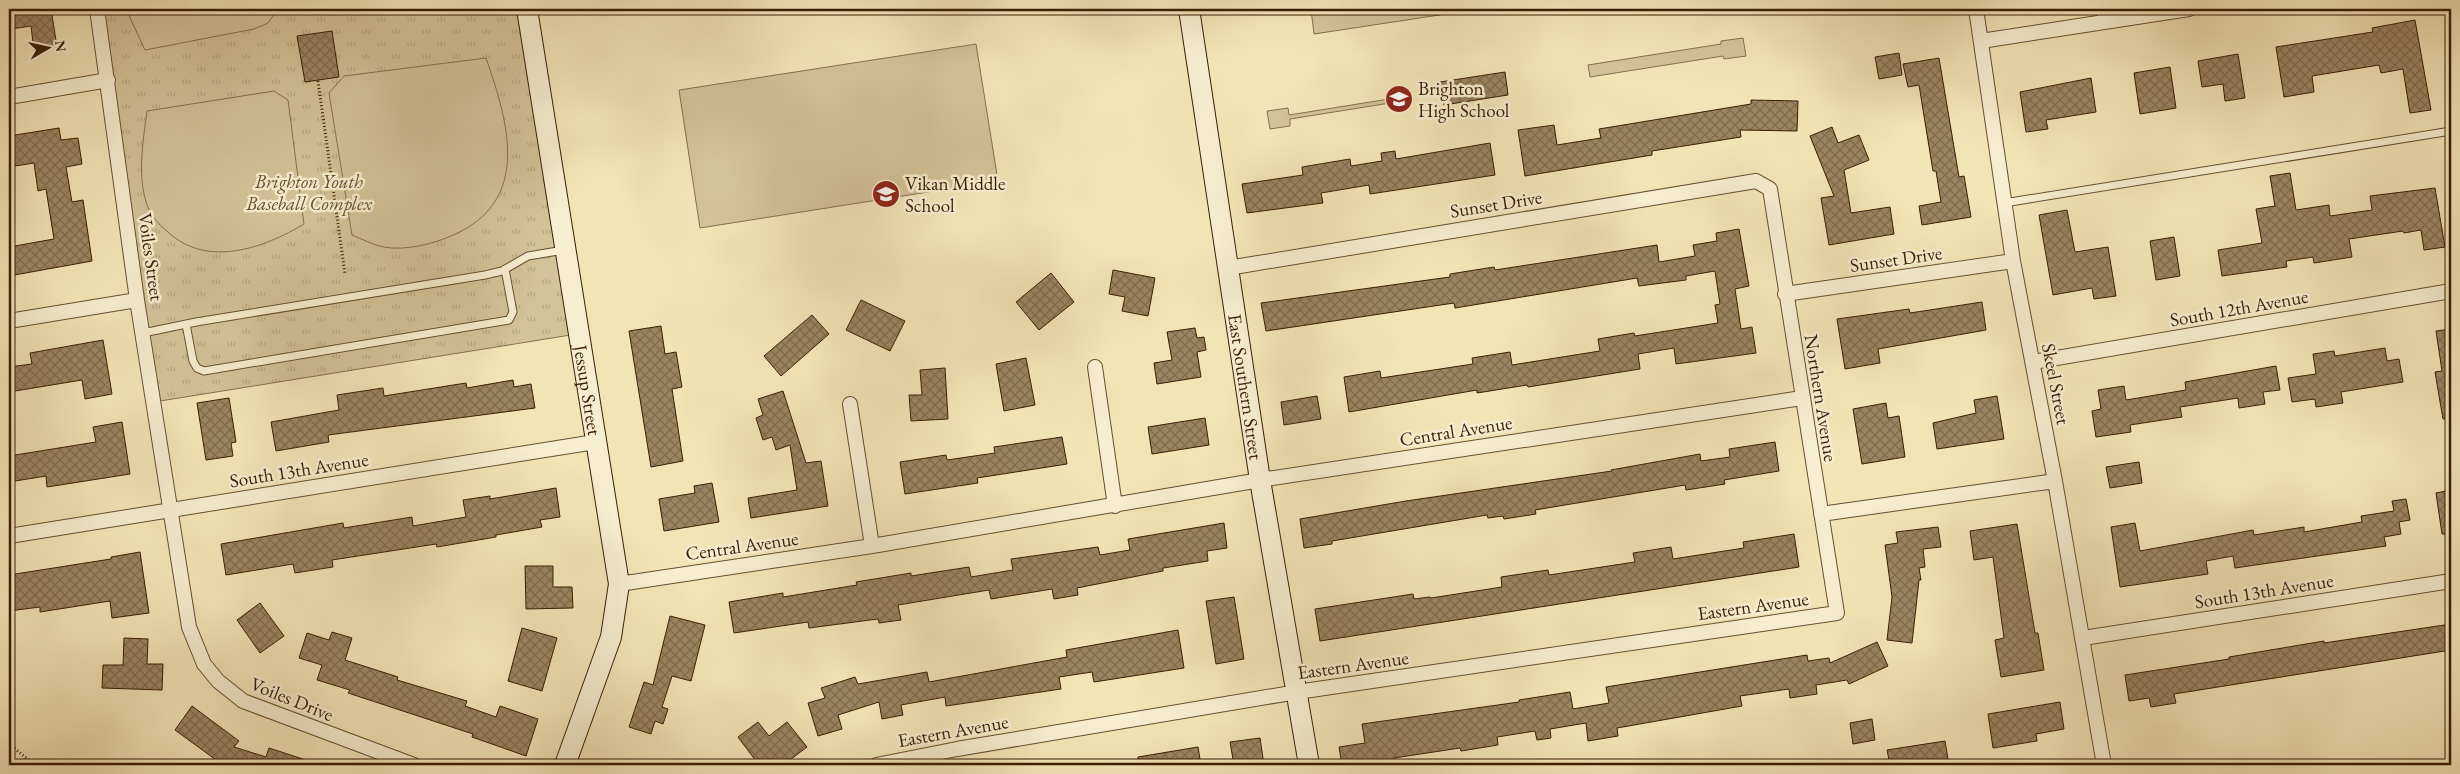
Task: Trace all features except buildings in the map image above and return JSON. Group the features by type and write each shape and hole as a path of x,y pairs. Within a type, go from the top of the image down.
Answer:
{"street":[{"name":"Voiles Street","path":"96,9 108,80 138,300 171,510"},
{"name":"Jessup Street","path":"527,9 564,250 619,584 612,637 565,765"},
{"name":"East Southern Street","path":"1189,9 1260,480 1309,765"},
{"name":"Skeel Street","path":"1976,9 2013,260 2034,362 2104,765"},
{"path":"1981,41 2101,15 2189,9"},
{"path":"9,96 108,80"},
{"name":"Sunset Drive","path":"1228,268 1756,182 1770,190"},
{"name":"Northern Avenue","path":"1770,190 1837,613"},
{"name":"Sunset Drive","path":"1785,294 2013,260"},
{"name":"South 12th Avenue","path":"2034,362 2451,291"},
{"path":"9,321 138,300"},
{"path":"1095,367 1115,506"},
{"name":"Central Avenue","path":"619,584 872,546 1260,480 1802,398"},
{"path":"850,404 872,546"},
{"name":"South 13th Avenue","path":"9,536 595,442"},
{"path":"1821,514 2055,481"},
{"name":"Voiles Drive","path":"171,510 189,627 197,652 218,681 243,701 414,765"},
{"name":"South 13th Avenue","path":"2083,638 2451,581"},
{"name":"Eastern Avenue","path":"876,765 957,749 1297,692 1837,613"}],"lane":[{"path":"2004,203 2451,131"},
{"path":"143,333 186,324 485,275 505,269 528,256 564,250"},
{"path":"186,324 193,361 197,368 204,371 509,320 513,316 513,312 505,269"}],"path":[{"path":"318,81 345,274"},
{"path":"9,744 35,765"}],"green space":[{"name":"Brighton Youth Baseball Complex","path":"97,9 527,9 577,334 154,402"},
{"path":"126,9 278,9 268,23 254,29 145,50"},
{"path":"325,9 388,9 332,15"},
{"path":"1311,9 1479,9 1314,34"},
{"path":"1743,38 1746,56 1724,59 1723,56 1590,77 1588,65 1721,44 1721,41"},
{"path":"976,44 998,181 700,228 679,90"},
{"path":"486,58 502,109 508,159 504,182 494,203 477,221 436,242 392,248 376,245 352,235 329,93 344,76"},
{"path":"274,91 288,100 304,224 272,240 236,251 218,252 201,250 184,244 155,220 145,198 142,161 147,111"},
{"path":"1408,96 1409,100 1290,119 1290,126 1270,129 1267,111 1288,108 1289,115"}],"place":[{"name":"Brighton High School","path":"1399,99"},
{"name":"Vikan Middle School","path":"886,194"}]}
